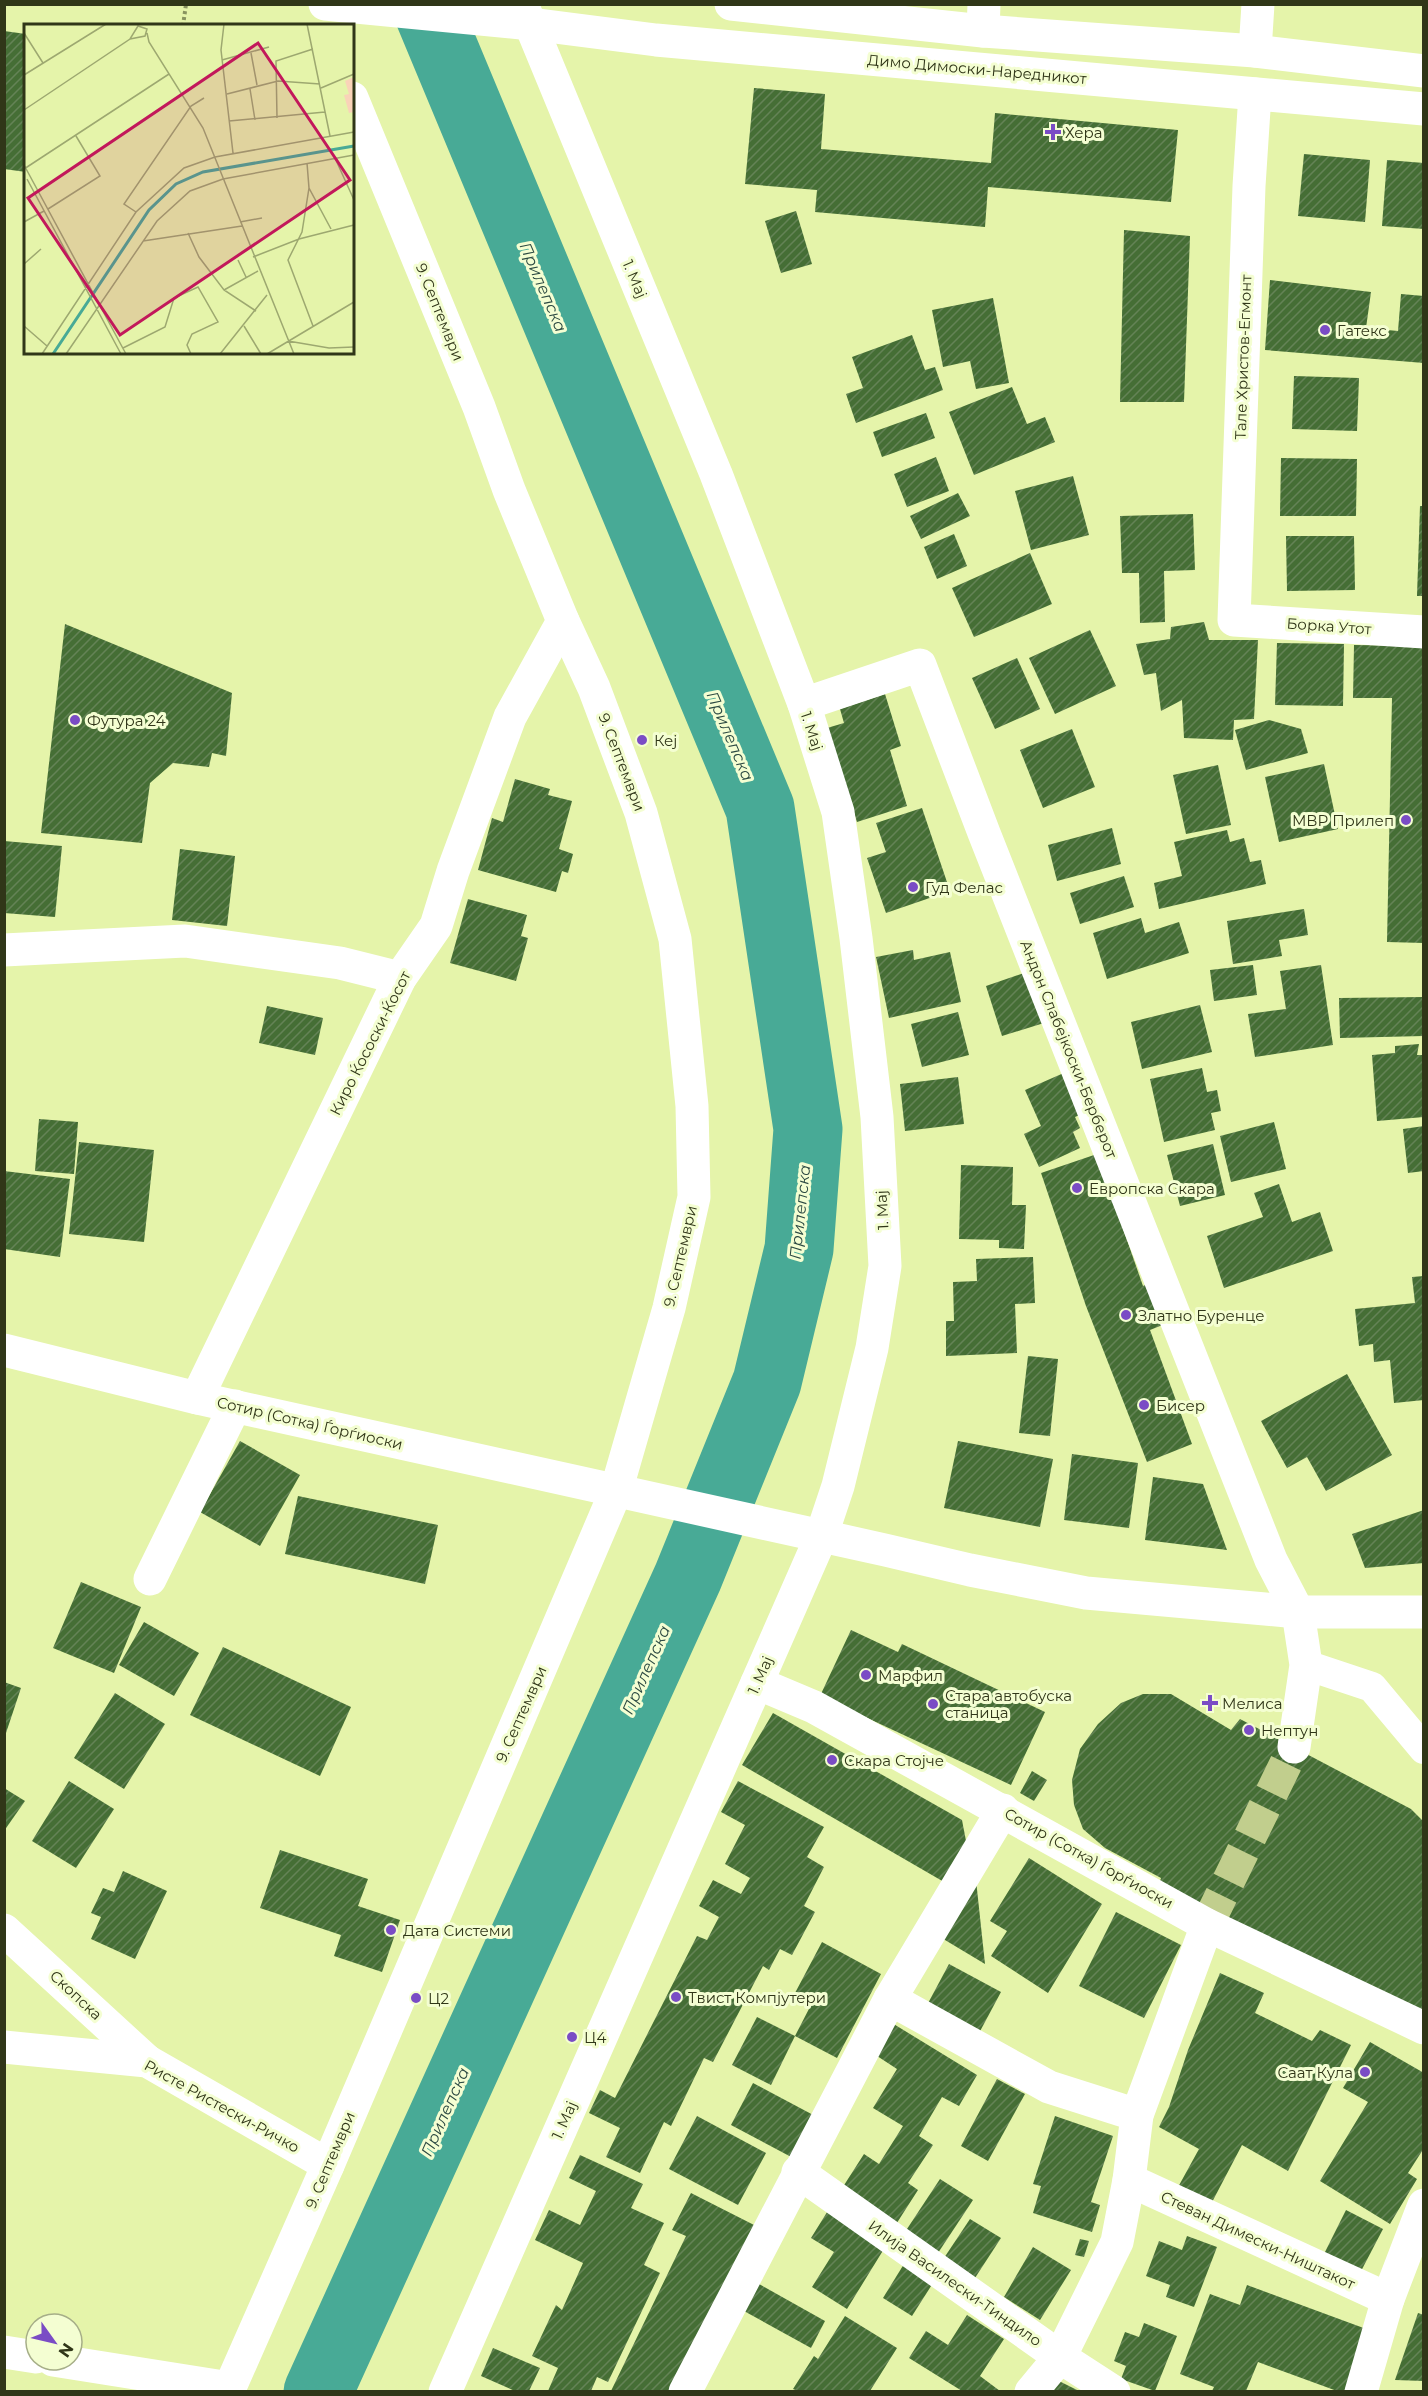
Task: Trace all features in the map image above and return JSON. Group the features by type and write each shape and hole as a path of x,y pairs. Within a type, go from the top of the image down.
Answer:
{"street":[{"path":"314,4 321,24"},
{"name":"Димо Димоски-Наредникот","path":"325,4 526,14 656,40 1424,109"},
{"path":"730,4 984,18 1424,71"},
{"path":"1255,51 1258,4"},
{"name":"1. Мај","path":"445,2391 821,1537 838,1485 872,1348 885,1266 877,1117 856,938 838,812 804,704 716,474 526,14"},
{"name":"Тале Христов-Егмонт","path":"1234,620 1249,186 1255,94"},
{"name":"9. Септември","path":"84,2365 229,2390 328,2165 616,1491 669,1308 693,1197 692,1106 675,939 641,813 594,688 563,621 509,490 474,396 354,103"},
{"name":"Борка Утот","path":"1234,620 1424,632"},
{"name":"Киро Ќососки-Ќосот","path":"197,1398 400,978 436,926 453,871 510,717 563,621"},
{"name":"Андон Слабејкоски-Берберот","path":"804,704 920,665 1271,1560 1298,1611"},
{"path":"4,950 185,941 340,963 400,978"},
{"name":"Сотир (Сотка) Ѓорѓиоски","path":"4,1350 197,1398 970,1570 1086,1593 1298,1611 1424,1612"},
{"path":"150,1579 235,1406"},
{"path":"1294,1747 1306,1665 1298,1611"},
{"path":"1306,1665 1372,1687 1424,1749"},
{"name":"Сотир (Сотка) Ѓорѓиоски","path":"757,1683 814,1707 1207,1925 1424,2028"},
{"path":"685,2391 746,2277 798,2172 891,1999 1003,1810"},
{"path":"1031,2391 1060,2357 1117,2242 1129,2180 1137,2115 1207,1925"},
{"name":"Скопска","path":"4,1930 147,2061"},
{"path":"891,1999 1049,2088 1137,2115"},
{"name":"Ристе Ристески-Ричко","path":"4,2047 147,2061 328,2165"},
{"name":"Илија Василески-Тиндило","path":"798,2172 1060,2357 1114,2391"},
{"name":"Стеван Димески-Ништакот","path":"1129,2180 1388,2299"},
{"path":"1361,2391 1388,2299 1424,2205"},
{"path":"4,2352 24,2355"}],"path":[{"path":"183,24 186,4"}],"building":[{"path":"4,31 24,34 24,172 4,169"},
{"path":"754,88 825,94 821,149 991,163 995,113 1178,130 1171,202 988,187 985,227 815,212 817,190 745,184"},
{"path":"1304,154 1370,160 1365,222 1298,216"},
{"path":"1387,160 1424,163 1424,229 1382,226"},
{"path":"796,211 812,264 781,273 765,221"},
{"path":"1124,230 1190,236 1184,402 1120,402"},
{"path":"1270,280 1371,292 1366,328 1398,331 1401,294 1424,296 1424,363 1265,350"},
{"path":"993,298 1009,383 976,389 970,361 943,367 932,310"},
{"path":"912,335 925,370 935,367 943,390 856,423 846,394 863,388 852,357"},
{"path":"1294,376 1359,378 1357,431 1292,429"},
{"path":"1012,387 1027,424 1045,417 1055,442 974,475 949,412"},
{"path":"926,413 935,438 882,457 873,432"},
{"path":"936,457 949,491 907,507 894,474"},
{"path":"1281,458 1357,459 1356,516 1280,516"},
{"path":"1073,476 1089,535 1031,550 1015,491"},
{"path":"958,493 970,516 921,539 910,516"},
{"path":"1420,506 1424,506 1424,596 1417,596"},
{"path":"1193,514 1195,570 1164,571 1165,622 1140,623 1139,573 1122,573 1120,516"},
{"path":"954,534 967,566 937,579 924,547"},
{"path":"1286,536 1354,536 1355,590 1287,591"},
{"path":"1030,553 1052,604 974,637 952,588"},
{"path":"1204,622 1209,640 1258,640 1254,719 1234,720 1233,740 1184,738 1182,700 1161,711 1156,673 1144,675 1136,644 1170,639 1171,627"},
{"path":"65,624 232,693 226,756 212,753 209,767 173,763 150,783 142,843 41,833"},
{"path":"1090,630 1116,686 1055,714 1029,658"},
{"path":"1277,643 1344,644 1343,706 1275,705"},
{"name":"МВР Прилеп","path":"1354,645 1424,646 1424,943 1387,942 1392,698 1353,698"},
{"path":"1017,658 1040,709 995,729 972,678"},
{"path":"885,694 901,746 890,750 907,806 857,822 827,728 844,723 840,709"},
{"path":"1269,720 1301,729 1308,753 1246,770 1235,730"},
{"path":"1072,729 1095,787 1043,808 1020,750"},
{"path":"1324,764 1338,829 1279,842 1265,777"},
{"path":"1218,765 1231,825 1186,834 1173,775"},
{"path":"515,779 550,789 548,795 572,801 559,849 573,854 568,873 562,871 556,892 478,870 492,818 503,822"},
{"path":"922,808 950,891 886,913 867,858 886,852 876,823"},
{"path":"1112,828 1121,864 1057,881 1048,845"},
{"path":"1227,830 1230,842 1244,838 1250,862 1261,860 1266,884 1159,909 1154,883 1182,876 1174,842"},
{"path":"4,841 62,846 55,917 4,913"},
{"path":"180,849 235,856 227,926 172,920"},
{"path":"1124,876 1134,907 1080,924 1070,893"},
{"path":"468,899 527,915 521,936 528,938 516,981 450,963"},
{"path":"1304,909 1308,935 1279,940 1282,956 1233,964 1227,921"},
{"path":"1141,918 1145,933 1179,922 1189,953 1107,979 1093,933"},
{"path":"913,950 914,960 950,952 961,1002 889,1018 876,957"},
{"path":"1253,965 1257,995 1214,1001 1210,970"},
{"path":"1321,965 1333,1045 1255,1057 1248,1014 1286,1009 1280,971"},
{"path":"1027,972 1044,1023 1002,1036 986,986"},
{"path":"1424,997 1424,1036 1340,1038 1339,998"},
{"path":"1200,1005 1212,1052 1142,1069 1131,1022"},
{"path":"267,1006 323,1018 315,1055 259,1043"},
{"path":"958,1012 969,1055 922,1067 911,1024"},
{"path":"1419,1044 1417,1055 1424,1055 1424,1117 1377,1121 1372,1055 1395,1053 1395,1046"},
{"path":"1202,1068 1207,1092 1217,1090 1221,1111 1211,1113 1215,1130 1164,1142 1150,1079"},
{"path":"1066,1072 1084,1113 1075,1117 1080,1128 1073,1132 1080,1148 1039,1167 1024,1134 1041,1126 1025,1090"},
{"path":"958,1077 964,1124 905,1131 900,1084"},
{"path":"39,1119 78,1122 74,1174 35,1171"},
{"path":"1274,1122 1286,1169 1231,1182 1220,1136"},
{"path":"1424,1126 1424,1171 1408,1173 1403,1129"},
{"path":"79,1142 154,1150 144,1242 69,1234"},
{"path":"1213,1144 1225,1195 1180,1206 1167,1155"},
{"path":"1097,1154 1143,1286 1149,1283 1165,1324 1150,1330 1192,1444 1147,1462 1086,1306 1041,1173"},
{"path":"961,1165 1013,1167 1012,1205 1026,1205 1024,1249 999,1248 999,1240 959,1239"},
{"path":"4,1171 70,1179 60,1257 4,1249"},
{"path":"1279,1184 1292,1222 1320,1212 1333,1251 1224,1288 1207,1236 1263,1217 1254,1193"},
{"path":"1033,1257 1035,1303 1015,1304 1017,1353 946,1356 946,1321 954,1321 953,1282 977,1281 976,1259"},
{"path":"1424,1276 1424,1400 1394,1403 1390,1360 1374,1362 1373,1344 1359,1346 1355,1309 1415,1303 1412,1277"},
{"path":"1028,1356 1058,1359 1050,1436 1019,1433"},
{"path":"1347,1374 1392,1455 1326,1491 1307,1457 1287,1468 1261,1421"},
{"path":"240,1441 300,1475 260,1546 200,1512"},
{"path":"958,1441 1053,1459 1040,1527 944,1508"},
{"path":"1072,1454 1138,1463 1129,1528 1064,1520"},
{"path":"1153,1477 1203,1484 1227,1550 1145,1540"},
{"path":"298,1496 438,1525 425,1584 285,1554"},
{"path":"1424,1510 1424,1563 1365,1568 1352,1534"},
{"path":"81,1582 141,1607 114,1673 53,1648"},
{"path":"144,1622 199,1653 174,1696 119,1665"},
{"name":"Стара автобуска станица","path":"851,1630 898,1652 902,1644 1045,1712 1011,1785 820,1696"},
{"path":"223,1647 351,1707 320,1776 190,1715"},
{"path":"4,1682 21,1688 5,1736 4,1736"},
{"path":"115,1693 165,1724 124,1789 74,1758"},
{"path":"1143,1694 1171,1694 1231,1730 1240,1719 1411,1809 1424,1822 1424,2018 1159,1884 1161,1878 1105,1848 1083,1829 1074,1805 1072,1780 1080,1749 1098,1724 1121,1703"},
{"path":"773,1713 962,1820 966,1841 944,1882 742,1765"},
{"path":"1032,1771 1047,1780 1034,1801 1020,1793"},
{"path":"69,1781 114,1809 76,1868 32,1841"},
{"path":"738,1781 824,1827 807,1857 824,1867 804,1906 815,1912 792,1955 780,1949 769,1970 763,1966 713,2062 704,2058 671,2126 664,2122 640,2173 606,2157 620,2128 589,2113 600,2090 615,2098 697,1936 707,1940 719,1917 699,1906 713,1880 741,1894 750,1878 725,1864 745,1825 721,1812"},
{"path":"4,1788 25,1801 4,1831"},
{"path":"280,1850 368,1879 358,1906 400,1920 382,1972 334,1956 341,1935 260,1908"},
{"path":"1029,1858 1102,1904 1048,1993 991,1956 1007,1931 990,1921"},
{"path":"123,1871 167,1891 135,1959 91,1939 101,1917 91,1913 103,1888 114,1892"},
{"path":"976,1880 985,1964 940,1937"},
{"path":"1116,1912 1181,1945 1144,2018 1079,1986"},
{"path":"822,1942 881,1974 837,2058 795,2036 812,2003 795,1993"},
{"path":"949,1964 1001,1992 978,2035 926,2007"},
{"path":"1220,1973 1264,1993 1255,2013 1312,2041 1320,2030 1351,2045 1288,2171 1242,2145 1210,2206 1177,2189 1199,2149 1159,2127 1169,2107 1188,2050"},
{"path":"757,2017 795,2036 771,2085 732,2065"},
{"path":"892,2023 977,2075 959,2106 942,2097 919,2136 933,2145 908,2183 918,2190 893,2229 839,2193 864,2154 879,2164 903,2126 873,2108 897,2069 874,2054"},
{"path":"1370,2042 1424,2073 1424,2148 1408,2173 1417,2179 1390,2224 1320,2181 1368,2102 1343,2088"},
{"path":"997,2079 1025,2094 988,2161 961,2146"},
{"path":"753,2083 817,2117 795,2159 731,2125"},
{"path":"697,2116 766,2153 738,2205 669,2169"},
{"path":"1055,2116 1113,2136 1091,2202 1100,2205 1092,2232 1033,2213 1041,2186 1033,2184"},
{"path":"580,2155 643,2184 631,2208 664,2223 644,2265 660,2273 608,2382 597,2377 591,2391 548,2391 558,2368 532,2356 556,2305 562,2310 583,2263 535,2240 549,2210 580,2225 596,2191 569,2178"},
{"path":"940,2179 973,2200 936,2256 903,2235"},
{"path":"691,2193 758,2227 675,2391 611,2391 686,2236 672,2230"},
{"path":"829,2209 887,2244 847,2309 812,2287 834,2252 811,2238"},
{"path":"1346,2210 1383,2229 1359,2275 1323,2256"},
{"path":"970,2219 1001,2238 973,2281 942,2261"},
{"path":"1187,2236 1217,2247 1194,2307 1166,2297 1170,2285 1146,2276 1159,2241 1182,2250"},
{"path":"1080,2239 1089,2241 1084,2257 1075,2255"},
{"path":"1033,2247 1071,2270 1040,2320 1004,2297"},
{"path":"904,2264 933,2283 912,2316 883,2298"},
{"path":"759,2284 825,2321 811,2348 744,2311"},
{"path":"1247,2285 1369,2330 1354,2391 1337,2391 1258,2362 1246,2391 1212,2391 1214,2387 1180,2374 1210,2294 1240,2305"},
{"path":"1418,2313 1424,2315 1424,2381 1395,2380"},
{"path":"967,2315 1004,2339 980,2376 1000,2391 962,2391 909,2358 926,2331 948,2345"},
{"path":"845,2316 897,2348 870,2391 798,2391 793,2389 814,2356 818,2359"},
{"path":"1144,2323 1177,2336 1155,2391 1121,2379 1126,2366 1114,2361 1125,2332 1139,2337"},
{"path":"493,2348 540,2368 529,2391 515,2391 481,2376"},
{"path":"1059,2381 1079,2391 1053,2391"}],"waterway":[{"name":"Прилепска","path":"318,2392 688,1577 767,1382 799,1249 808,1129 760,808 425,4"}],"tunnel":[{"path":"1207,1925 1294,1747"}],"place":[{"name":"Хера","path":"1053,132"},
{"name":"Гатекс","path":"1325,330"},
{"name":"Футура 24","path":"75,720"},
{"name":"Кеј","path":"642,740"},
{"name":"МВР Прилеп","path":"1406,820"},
{"name":"Гуд Фелас","path":"913,887"},
{"name":"Европска Скара","path":"1077,1188"},
{"name":"Златно Буренце","path":"1126,1315"},
{"name":"Бисер","path":"1144,1405"},
{"name":"Марфил","path":"866,1675"},
{"name":"Мелиса","path":"1210,1703"},
{"name":"Стара автобуска станица","path":"933,1704"},
{"name":"Нептун","path":"1249,1730"},
{"name":"Скара Стојче","path":"832,1760"},
{"name":"Дата Системи","path":"391,1930"},
{"name":"Твист Компјутери","path":"676,1997"},
{"name":"Ц2","path":"416,1998"},
{"name":"Ц4","path":"572,2037"},
{"name":"Саат Кула","path":"1365,2072"}]}
